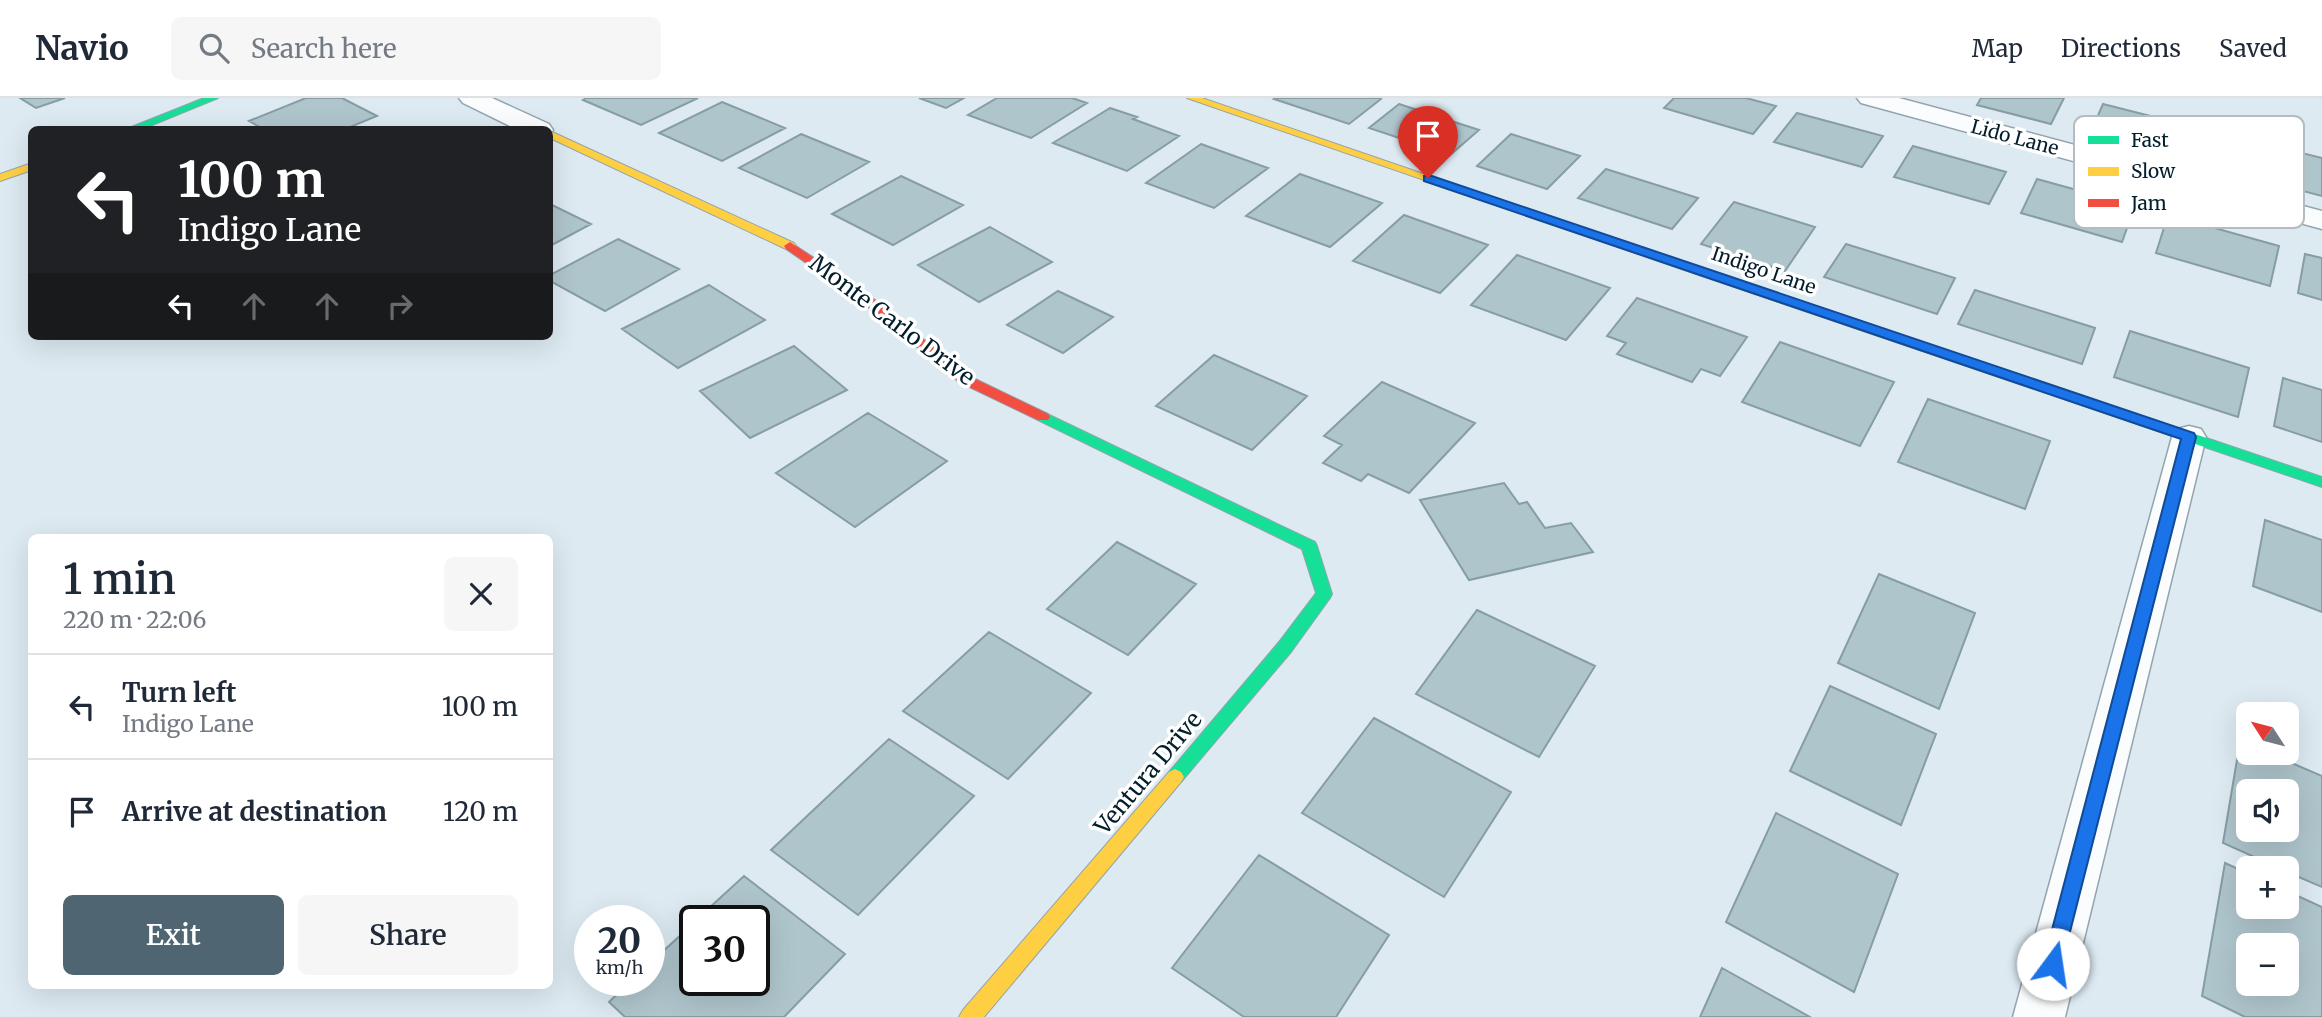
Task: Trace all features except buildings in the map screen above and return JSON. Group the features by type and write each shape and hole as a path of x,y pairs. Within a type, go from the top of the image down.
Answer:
{"street":[{"path":"140,126 213,98"},
{"path":"472,98 532,126"},
{"name":"Indigo Lane","path":"1192,98 2322,482"},
{"name":"Lido Lane","path":"1870,98 2074,153"},
{"name":"Monte Carlo Drive","path":"553,135 800,251 861,295 964,379 1309,546"},
{"path":"0,178 28,168"},
{"name":"Lido Lane","path":"2304,215 2322,220"},
{"path":"2039,1017 2189,437"},
{"name":"Ventura Drive","path":"970,1017 1285,647 1325,594 1309,546"}],"traffic: fast":[{"path":"140,126 213,98"},
{"path":"1706,273 2322,482"},
{"path":"1043,417 1309,546 1324,594 1285,647 1175,777"}],"traffic: slow":[{"path":"1192,98 1706,273"},
{"path":"553,135 790,246"},
{"path":"0,178 28,168"},
{"path":"970,1017 1175,777"}],"traffic: jam":[{"path":"790,246 861,295 964,379 1043,417"}],"route":[{"path":"1428,178 2189,437 2053,964"}]}
